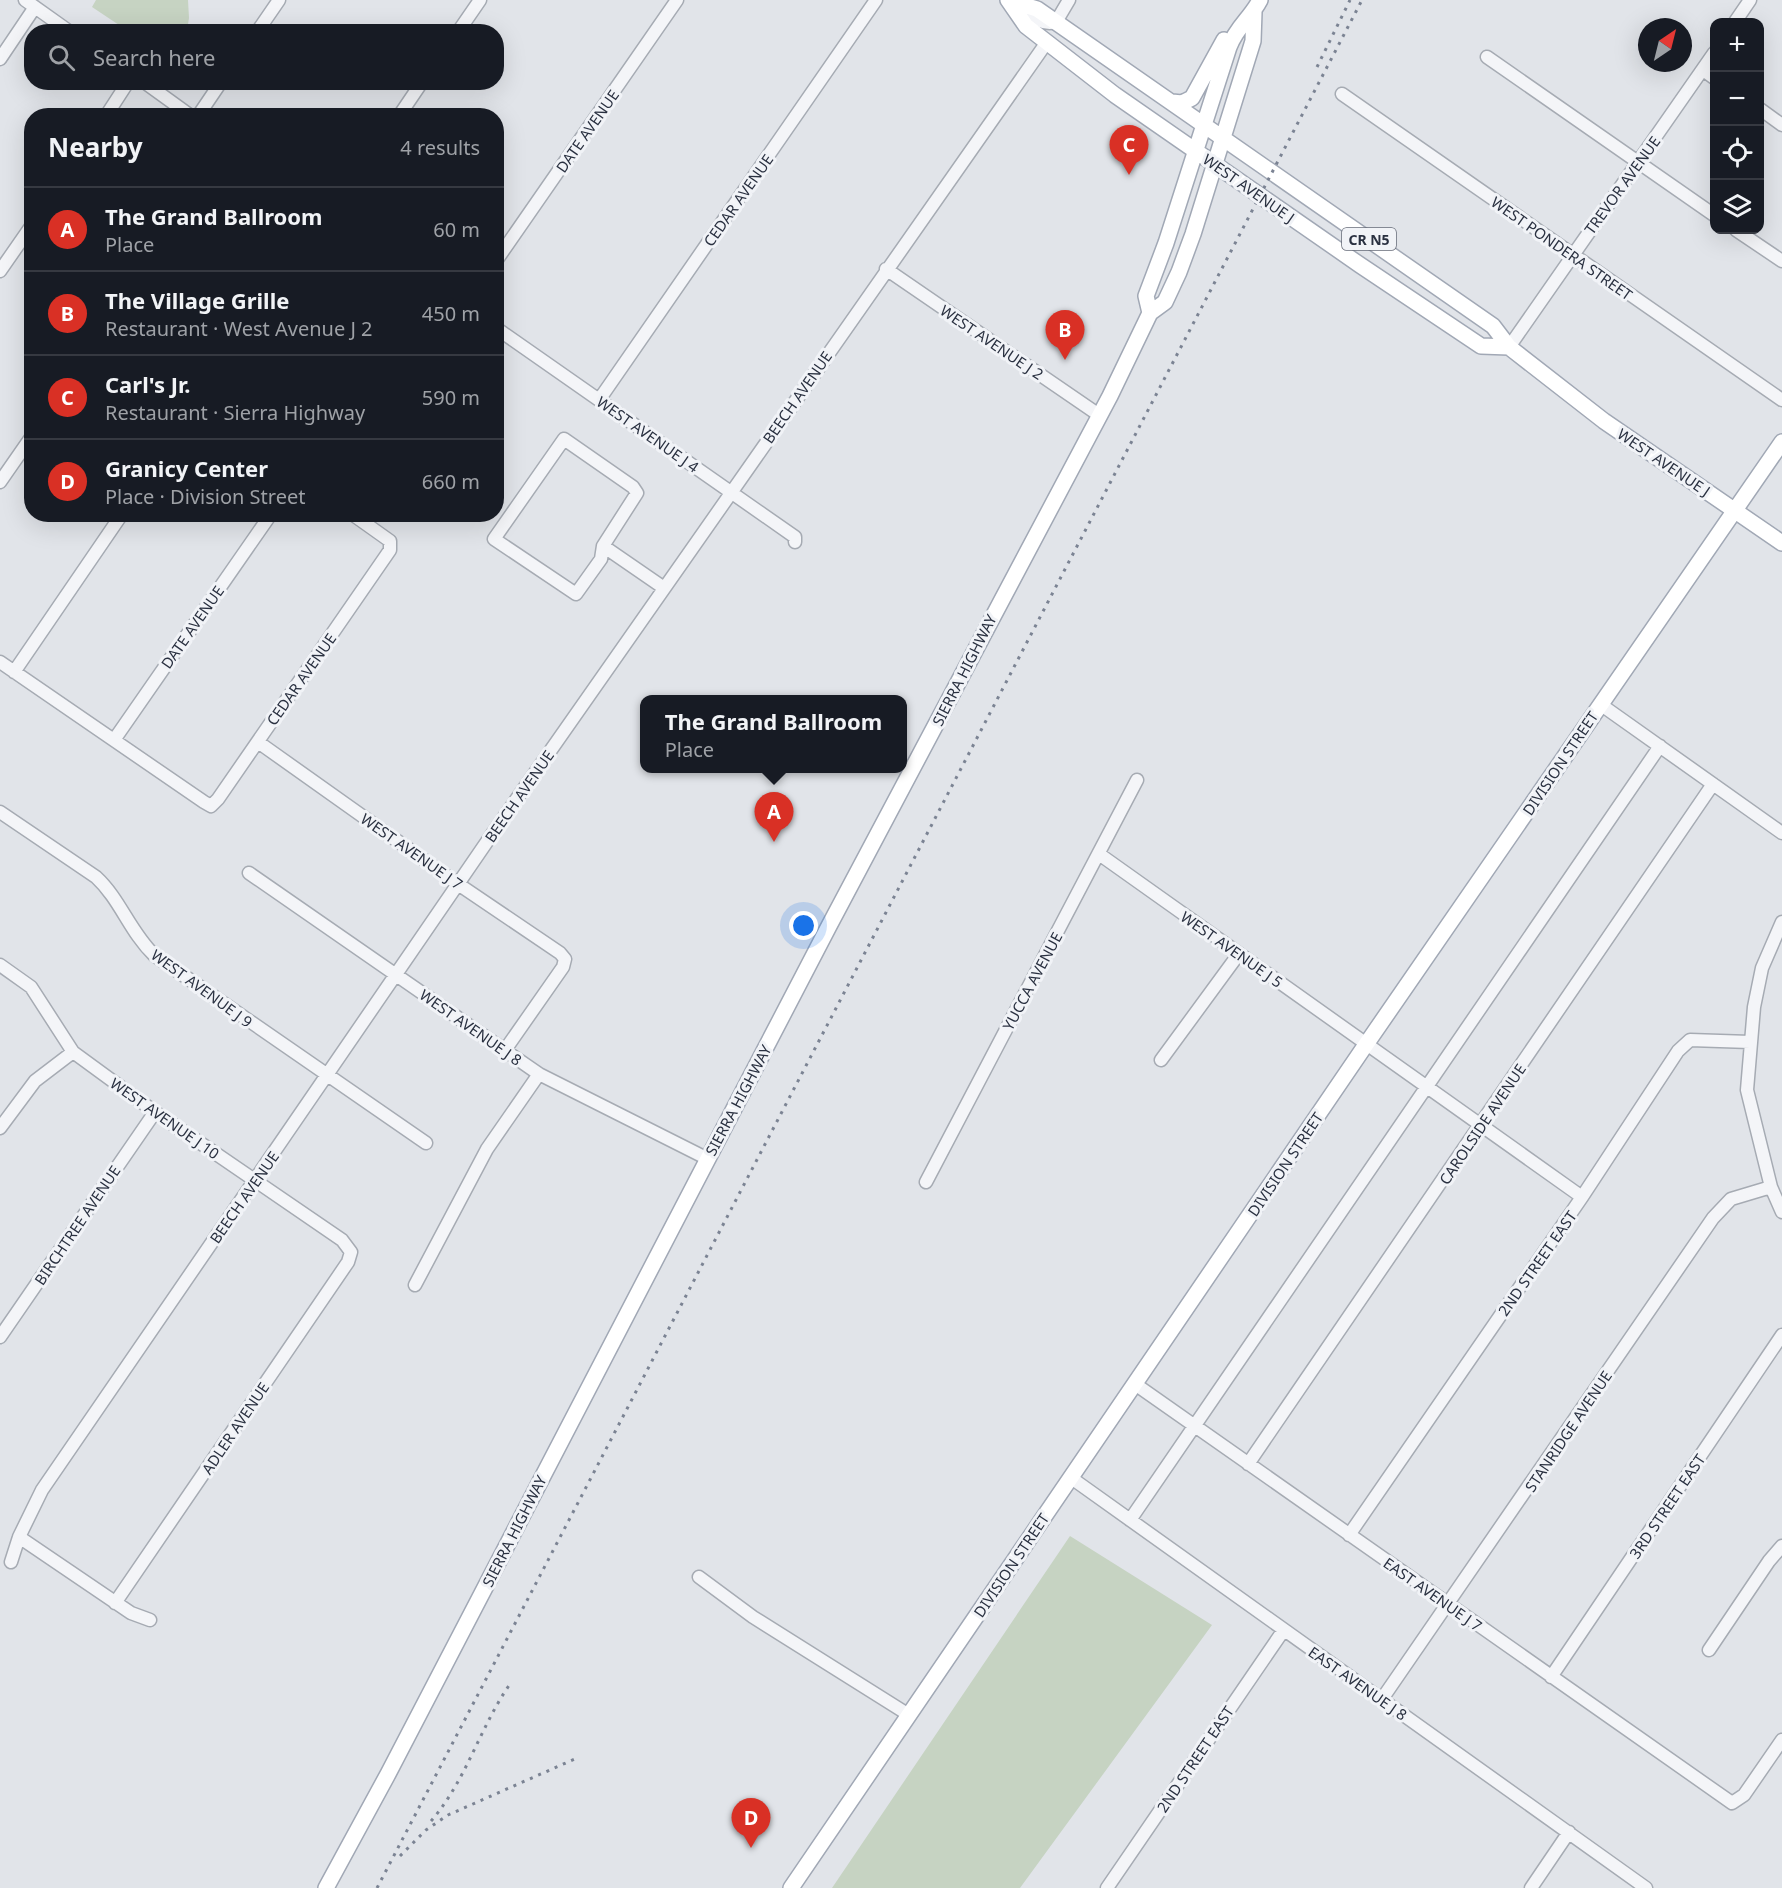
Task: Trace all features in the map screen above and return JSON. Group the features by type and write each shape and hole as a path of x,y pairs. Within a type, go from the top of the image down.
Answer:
{"main road":[{"name":"WEST AVENUE J","path":"1008,0 1037,9 1493,326 1509,347 1604,421 1734,510"},
{"name":"WEST AVENUE J","path":"1008,0 1026,26 1115,95 1214,164 1481,346 1509,347"},
{"path":"1172,102 1182,103 1192,98 1236,17 1257,6"},
{"name":"SIERRA HIGHWAY","path":"1150,313 1146,296 1166,243 1234,33 1257,6"},
{"name":"SIERRA HIGHWAY","path":"326,1888 393,1764 989,621 1100,415 1150,313 1165,302 1190,240 1223,138 1253,40 1257,6"},
{"name":"DIVISION STREET","path":"791,1888 1366,1043 1782,442"},
{"name":"CR N5","path":"1734,510 1782,543"}],"street":[{"path":"262,24 279,0"},
{"path":"464,24 480,0"},
{"name":"DATE AVENUE","path":"504,249 677,0"},
{"name":"CEDAR AVENUE","path":"599,400 876,0"},
{"path":"1056,22 1069,0"},
{"path":"1738,18 1750,0"},
{"path":"0,59 30,4 59,24"},
{"name":"BEECH AVENUE","path":"11,1562 19,1537 42,1490 458,884 886,269 1047,42"},
{"path":"1487,57 1710,212"},
{"name":"TREVOR AVENUE","path":"1509,347 1571,255 1710,59"},
{"path":"1703,70 1710,75"},
{"path":"111,108 123,90"},
{"path":"155,90 180,108"},
{"path":"203,108 216,90"},
{"path":"404,108 417,90"},
{"name":"WEST PONDERA STREET","path":"1342,94 1782,400"},
{"path":"1764,112 1782,124"},
{"path":"1742,234 1782,261"},
{"path":"0,271 24,236"},
{"name":"WEST AVENUE J 2","path":"886,269 1100,415"},
{"name":"WEST AVENUE J 4","path":"504,334 795,537 795,542"},
{"path":"564,439 633,487 638,493 603,546 601,559 576,594 494,538 564,439"},
{"path":"0,482 24,448"},
{"path":"14,672 117,522"},
{"name":"DATE AVENUE","path":"114,740 265,522"},
{"name":"CEDAR AVENUE","path":"114,740 211,806 258,742 390,550 390,541 363,522"},
{"path":"603,546 664,588"},
{"path":"0,662 114,740"},
{"path":"1600,704 1782,833"},
{"name":"WEST AVENUE J 7","path":"258,742 458,884 560,953 565,959 563,967 505,1050"},
{"path":"1130,1520 1659,746"},
{"name":"YUCCA AVENUE","path":"926,1182 1137,780"},
{"name":"CAROLSIDE AVENUE","path":"1248,1464 1482,1125 1713,784"},
{"name":"WEST AVENUE J 9","path":"0,812 101,881 144,945 154,955 426,1143"},
{"name":"WEST AVENUE J 5","path":"1099,854 1238,955 1428,1086 1582,1197"},
{"name":"WEST AVENUE J 8","path":"249,873 539,1074 708,1159"},
{"path":"1782,922 1762,968 1754,1007 1747,1090 1771,1187 1782,1212"},
{"path":"1161,1060 1238,955"},
{"name":"WEST AVENUE J 10","path":"0,965 31,987 73,1052 154,1112 342,1240 351,1252"},
{"name":"2ND STREET EAST","path":"1349,1535 1582,1197 1678,1051 1690,1040 1750,1042"},
{"path":"0,1128 35,1081 73,1052"},
{"path":"415,1285 487,1149 539,1074"},
{"name":"BIRCHTREE AVENUE","path":"0,1337 154,1112"},
{"name":"STANRIDGE AVENUE","path":"1382,1699 1449,1605 1713,1218 1731,1199 1771,1187"},
{"name":"ADLER AVENUE","path":"115,1602 348,1262 351,1252"},
{"name":"3RD STREET EAST","path":"1551,1677 1782,1335"},
{"name":"EAST AVENUE J 7","path":"1135,1384 1732,1803 1744,1795 1782,1740"},
{"name":"EAST AVENUE J 8","path":"1070,1477 1646,1888"},
{"path":"19,1537 131,1613 150,1620"},
{"path":"1709,1650 1768,1561 1782,1546"},
{"path":"699,1577 753,1617 909,1715"},
{"name":"2ND STREET EAST","path":"1107,1888 1283,1631"},
{"path":"1530,1888 1569,1832"}],"green space":[{"path":"96,0 188,0 189,18 188,24 118,24 92,7"},
{"path":"1070,1536 1212,1625 1020,1888 832,1888"}],"railway":[{"path":"1317,67 1350,0"},
{"path":"377,1888 1362,0"},
{"path":"431,1821 454,1789 510,1684"},
{"path":"400,1856 426,1830 448,1815 577,1758"}],"place":[{"name":"Carl's Jr.","path":"1129,175"},
{"name":"The Village Grille","path":"1065,360"},
{"name":"The Grand Ballroom","path":"774,842"},
{"name":"Granicy Center","path":"751,1848"}]}
